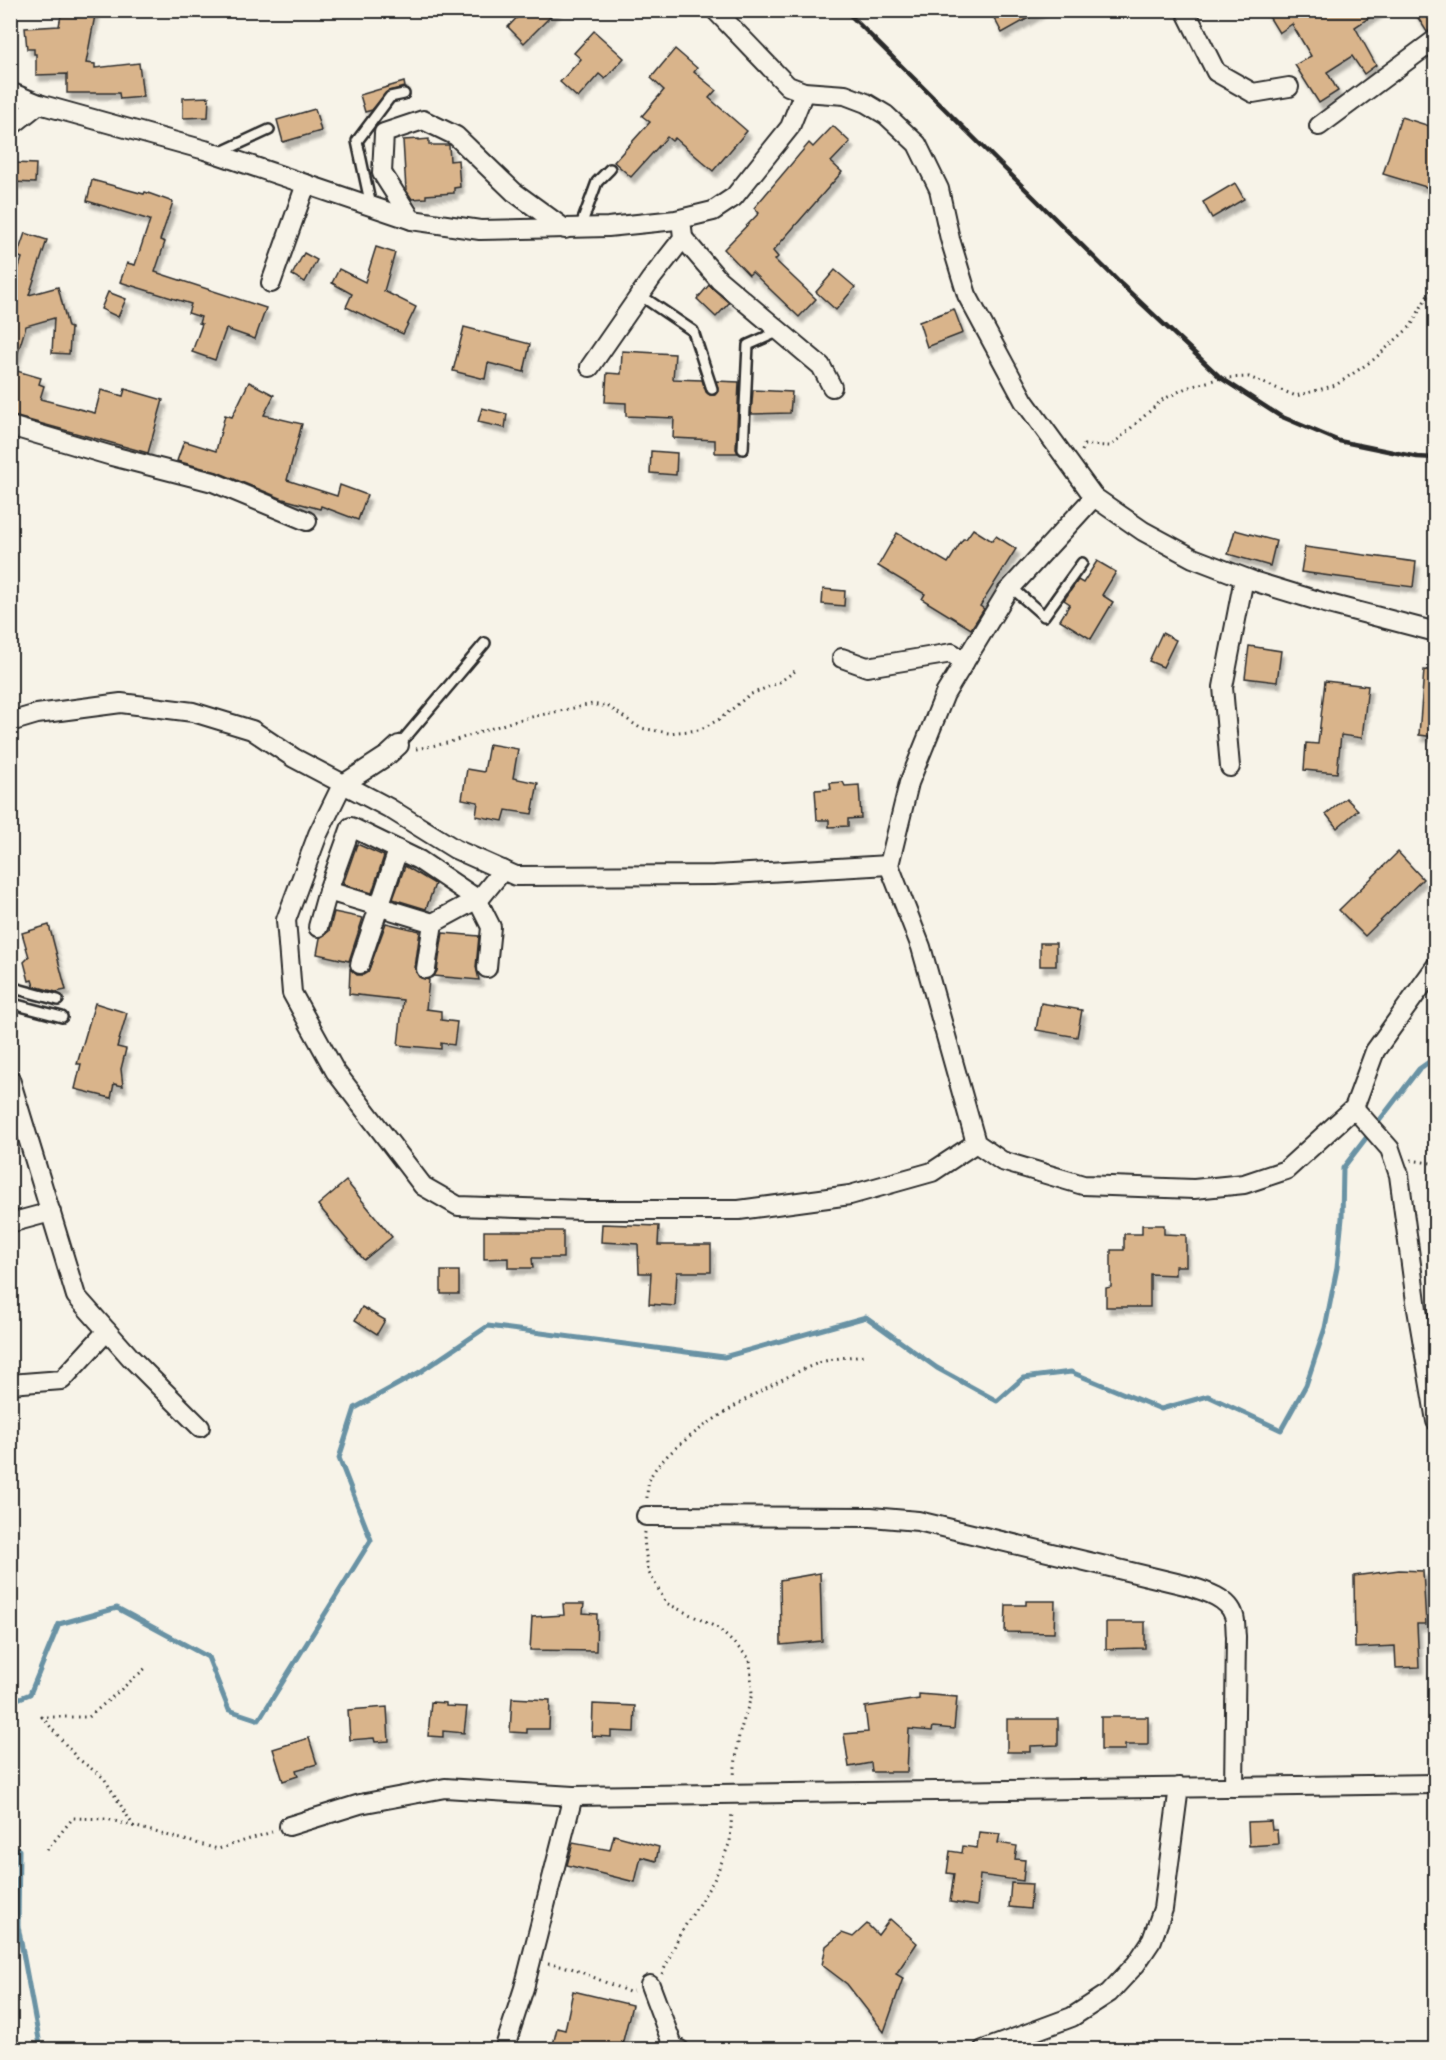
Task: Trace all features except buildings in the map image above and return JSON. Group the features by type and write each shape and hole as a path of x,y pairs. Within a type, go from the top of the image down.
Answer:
{"street":[{"path":"715,10 788,86 804,92 845,95 867,103 886,115 917,144 939,189 950,238 967,295 1024,401 1094,497 1143,531 1194,558 1244,578 1325,603 1436,632"},
{"path":"1185,10 1216,72 1253,93 1289,87"},
{"path":"1319,126 1436,39"},
{"path":"10,92 39,104 217,154 412,220 480,230 608,227 681,218 713,211 734,197 790,127 804,92"},
{"path":"10,127 39,104"},
{"path":"412,220 382,173 384,133 423,120 456,136 514,192 572,229"},
{"path":"271,283 306,184"},
{"path":"681,218 683,238 720,280 821,366 832,387"},
{"path":"590,367 683,238"},
{"path":"10,426 213,482 307,521"},
{"path":"1094,497 1011,587 945,694 909,783 889,865 921,946 976,1143 1002,1161 1083,1185 1194,1189 1244,1184 1286,1170 1354,1108 1375,1051 1436,966"},
{"path":"1230,767 1222,687 1244,578"},
{"path":"842,658 867,667 952,653 963,663"},
{"path":"10,722 37,714 122,703 193,712 252,730 294,758 388,808 455,849 516,876 714,876 889,865"},
{"path":"399,745 388,755 342,785 318,834 286,920 292,993 335,1071 423,1186 458,1206 583,1210 739,1210 850,1195 932,1172 976,1143"},
{"path":"318,927 351,827 419,860 477,899 491,927 487,968"},
{"path":"360,964 398,850"},
{"path":"328,891 433,923 477,899 503,870"},
{"path":"426,969 433,923"},
{"path":"10,1079 76,1296 131,1358 200,1427"},
{"path":"1354,1108 1390,1149 1399,1175 1415,1298 1436,1421"},
{"path":"10,1223 51,1212"},
{"path":"10,1384 62,1380 107,1331"},
{"path":"646,1516 871,1517 918,1521 1211,1593 1226,1604 1234,1614 1236,1636 1234,1787"},
{"path":"289,1826 360,1804 444,1788 573,1796 1436,1784"},
{"path":"983,2049 1072,2017 1109,1993 1136,1964 1152,1940 1163,1909 1179,1787"},
{"path":"504,2049 531,1960 573,1796"},
{"path":"650,1985 673,2046 680,2049"}],"lane":[{"path":"371,206 357,141 390,97 404,94"},
{"path":"217,154 269,130"},
{"path":"572,229 597,182 610,169"},
{"path":"640,295 693,331 712,389"},
{"path":"743,449 748,345 780,331"},
{"path":"1011,587 1044,616 1082,563"},
{"path":"399,745 485,643"},
{"path":"10,987 58,1000"},
{"path":"10,1008 17,1005 62,1017"}],"path":[{"path":"1075,471 1084,445 1111,446 1162,400 1186,388 1221,378 1249,377 1296,396 1336,385 1373,360 1410,326 1436,280"},
{"path":"399,745 418,749 447,743 517,720 592,704 609,707 640,728 669,733 699,730 720,719 749,694 778,683 798,669"},
{"path":"531,1960 571,1968 629,1992 658,1983 680,1934 714,1881 730,1842 739,1735 752,1694 750,1659 718,1628 666,1603 648,1571 644,1540 650,1477 669,1452 718,1417 767,1388 820,1362 864,1355"},
{"path":"134,1827 104,1778 77,1758 42,1717 89,1718 147,1667"},
{"path":"47,1850 73,1818 107,1819 218,1849 289,1826"}],"waterway":[{"path":"10,1702 30,1694 59,1624 117,1608 208,1657 229,1710 259,1720 371,1540 339,1458 355,1408 420,1372 488,1326 724,1357 866,1317 937,1368 997,1401 1023,1378 1071,1372 1161,1409 1208,1396 1281,1430 1306,1385 1325,1328 1337,1268 1342,1218 1343,1168 1419,1069 1436,1057"},
{"path":"10,1846 19,1850 18,1926 41,2050"}],"railway":[{"path":"845,10 1121,284 1221,378 1280,416 1339,441 1417,457 1436,458"}]}
